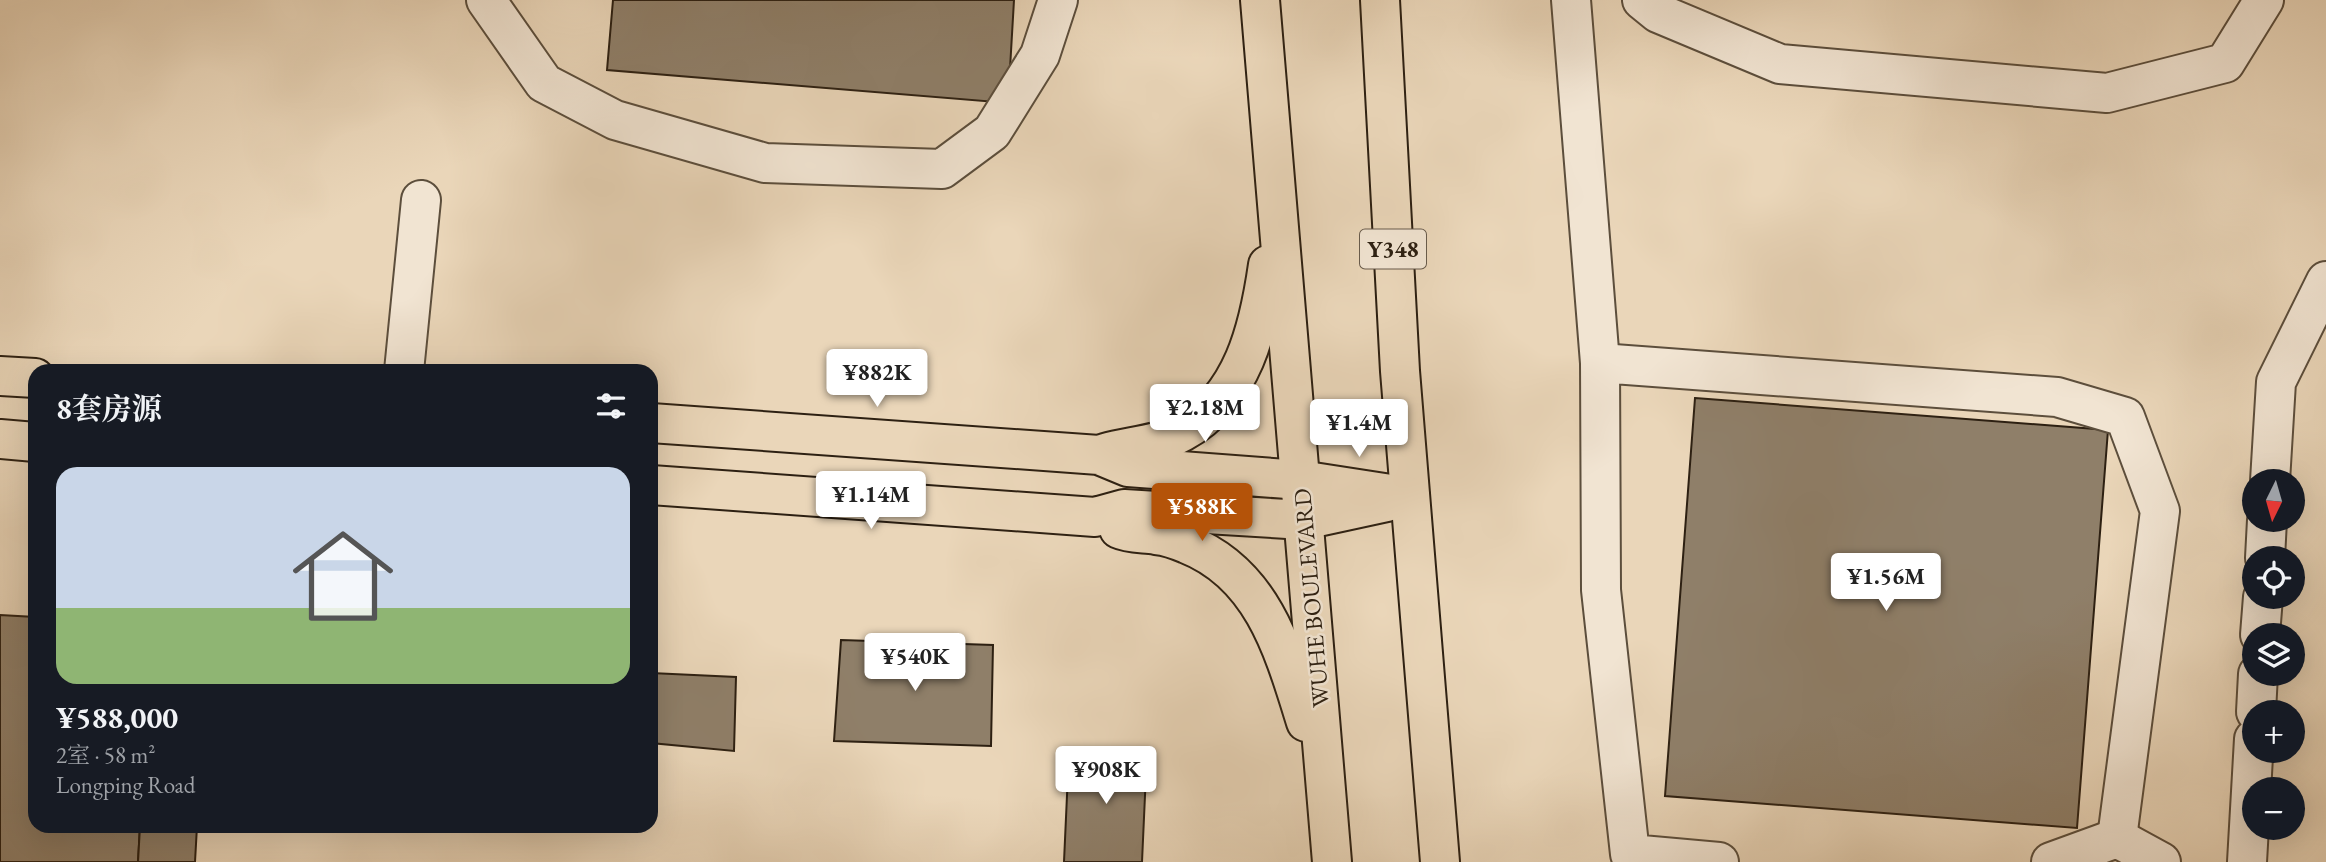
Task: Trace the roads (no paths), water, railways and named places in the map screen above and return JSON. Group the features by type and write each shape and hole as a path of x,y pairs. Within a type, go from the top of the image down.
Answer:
{"main road":[{"name":"WUHE BOULEVARD","path":"1260,0 1332,862"},
{"name":"Y348","path":"1380,0 1399,357 1440,862"},
{"path":"658,424 1099,455 1157,441 1181,432 1222,398 1236,379 1258,320 1277,209"},
{"path":"0,376 28,378"},
{"path":"0,439 28,441"},
{"path":"1099,455 1128,467 1300,480 1410,497"},
{"path":"658,486 1095,517 1124,509 1304,520 1410,497"},
{"path":"1095,517 1123,531 1159,535 1206,552 1249,587 1265,612 1291,675 1328,792"}],"lane":[{"path":"486,0 544,83 615,120 765,163 942,169 992,132 1040,55 1058,0"},
{"path":"1571,0 1600,363 1601,590 1630,858 1719,862"},
{"path":"1642,0 1658,13 1780,64 2107,93 2225,63 2264,0"},
{"path":"405,364 421,200"},
{"path":"2271,469 2276,382 2326,281"},
{"path":"1600,363 2057,397 2125,417 2160,511 2117,838"},
{"path":"2246,862 2252,763"},
{"path":"2051,862 2117,838 2161,862"}]}
